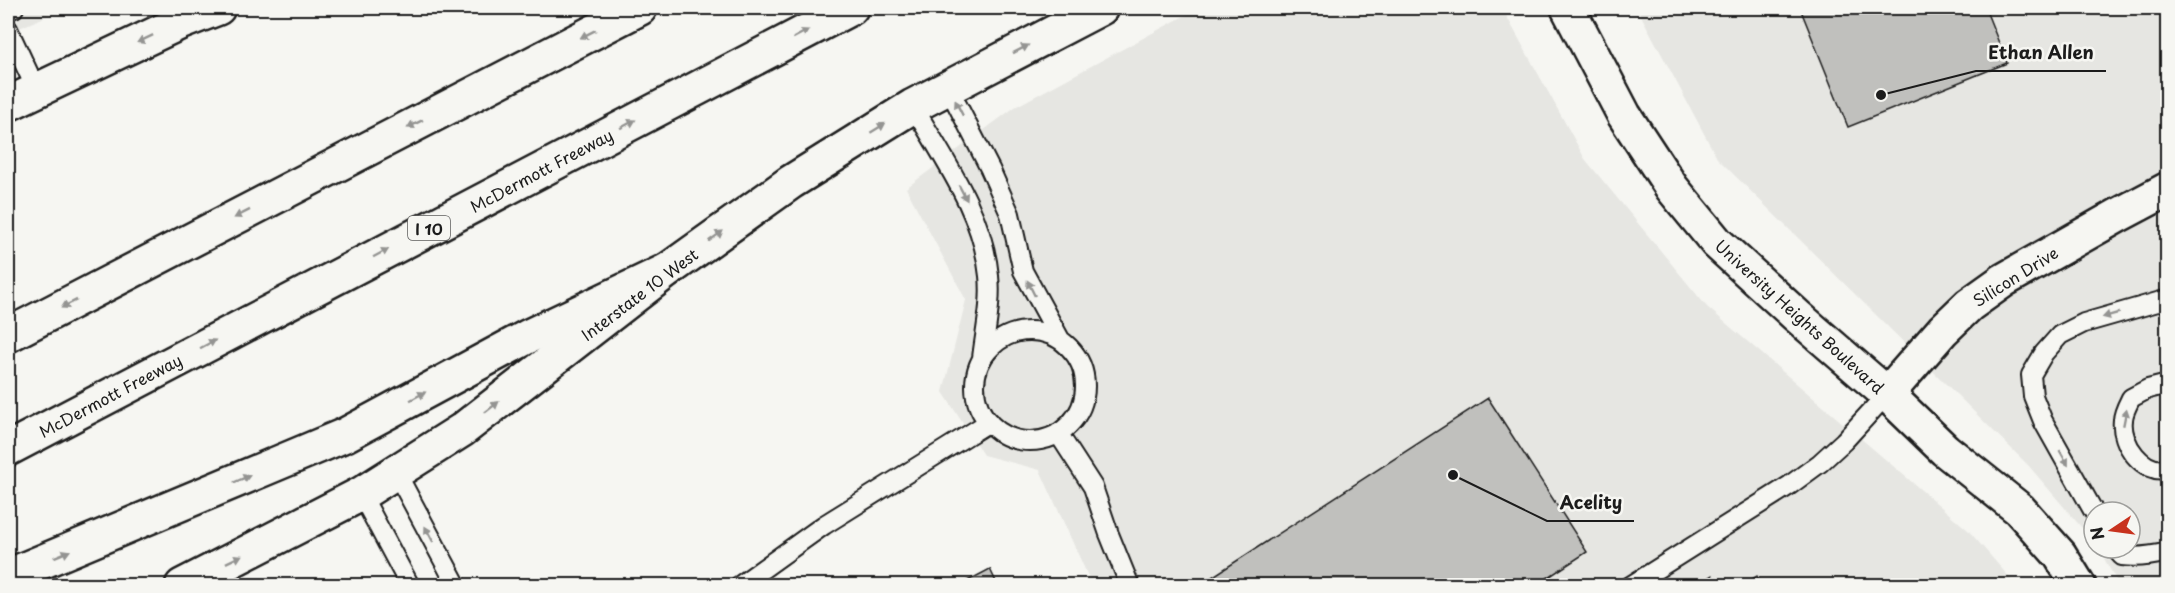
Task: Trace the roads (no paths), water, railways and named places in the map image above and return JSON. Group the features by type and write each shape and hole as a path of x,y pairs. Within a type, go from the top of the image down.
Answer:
{"main road":[{"path":"8,104 175,15 218,8"},
{"path":"8,336 640,8"},
{"name":"McDermott Freeway","path":"8,449 851,8"},
{"name":"Interstate 10 West","path":"182,585 361,494 462,430 668,270 791,182 913,106 1101,8"},
{"name":"University Heights Boulevard","path":"1568,8 1624,115 1672,188 1702,225 1718,243 1789,309 1887,394 1945,450 2019,509 2060,555 2079,585"},
{"name":"Silicon Drive","path":"1887,394 1943,330 1969,305 2004,280 2168,189"},
{"path":"8,576 345,435 527,337 668,270"}],"lane":[{"path":"8,10 14,8"},
{"path":"8,29 37,90"},
{"path":"948,87 1011,214 1023,271 1060,339"},
{"path":"913,106 966,198 981,238 989,277 988,314 982,358 975,380 977,402 989,422 1004,434 1021,441 1041,440 1058,433 1071,423 1080,410 1085,395 1085,379 1081,363 1073,350 1060,339 1040,331 1017,332 997,341 982,358"},
{"path":"2087,500 2043,421 2033,396 2031,375 2044,353 2060,335 2084,323 2168,299"},
{"path":"2168,384 2148,389 2131,398 2122,420 2125,436 2134,454 2147,468 2162,471 2168,469"},
{"path":"1630,585 1790,485 1820,463 1844,441 1887,394"},
{"path":"739,585 824,525 989,422"},
{"path":"1058,433 1093,487 1130,585"},
{"path":"396,472 457,585"},
{"path":"361,494 410,585"},
{"path":"2142,556 2168,552"}],"place":[{"name":"Ethan Allen","path":"1881,95"},
{"name":"Acelity","path":"1453,475"}]}
